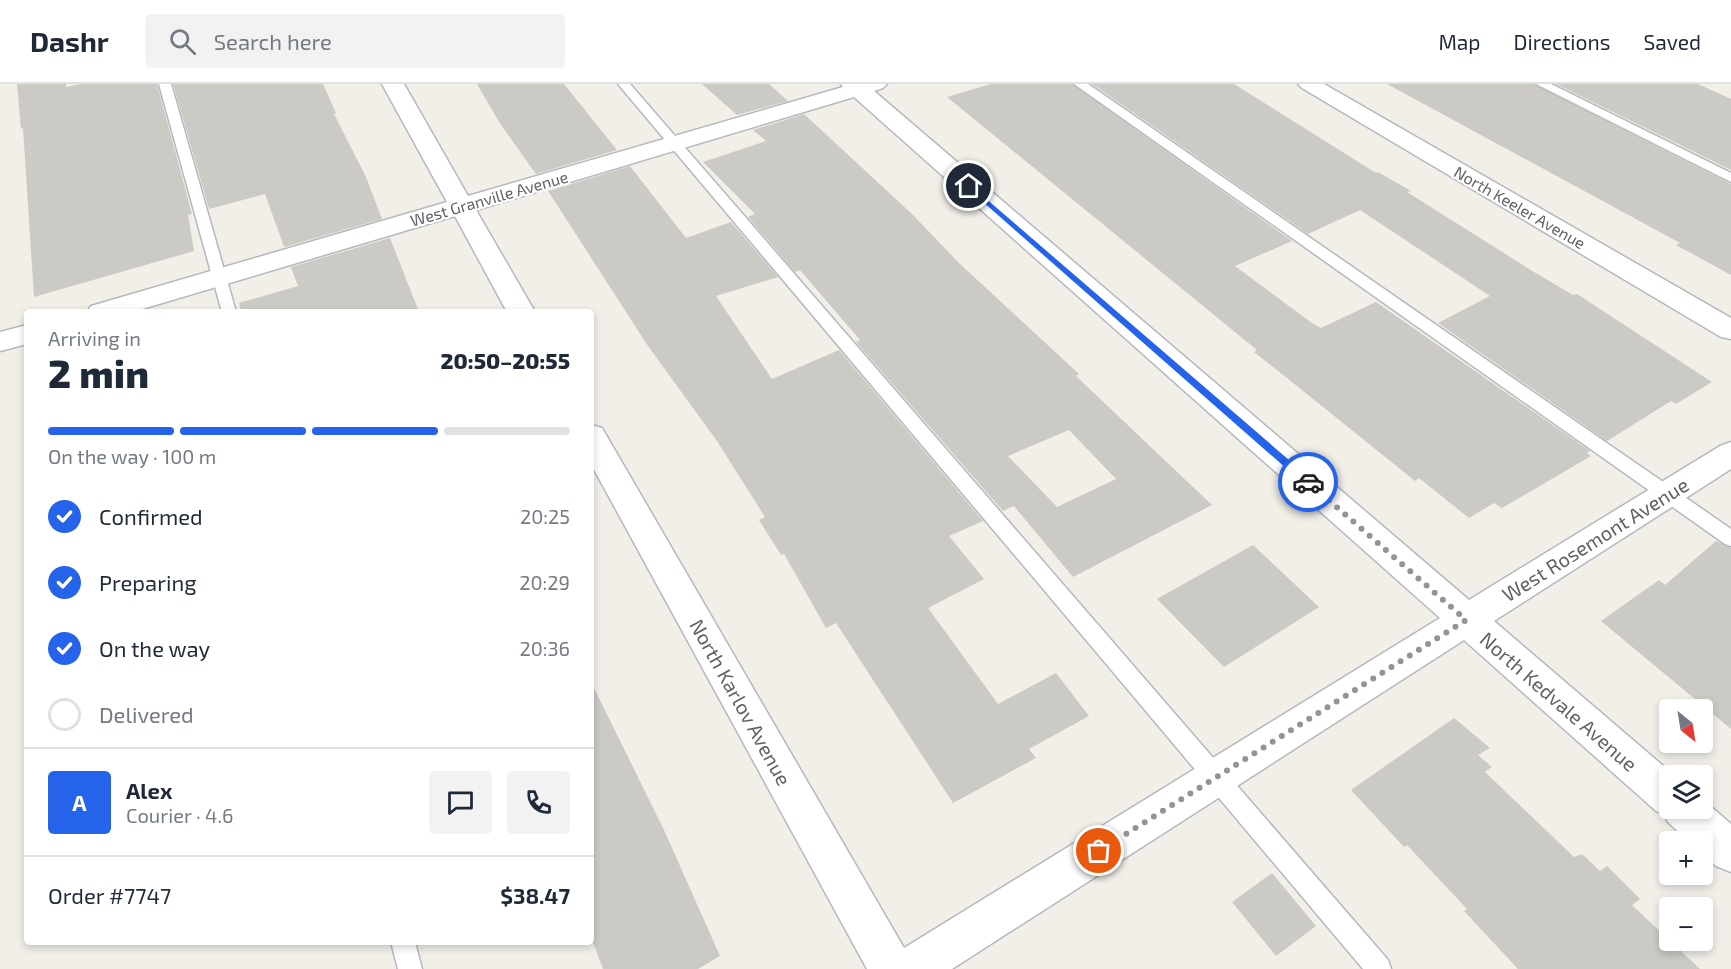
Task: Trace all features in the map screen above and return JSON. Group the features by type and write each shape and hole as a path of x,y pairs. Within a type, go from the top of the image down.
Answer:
{"street":[{"path":"393,84 519,309"},
{"name":"North Keeler Avenue","path":"1309,84 1731,330"},
{"name":"West Granville Avenue","path":"111,309 863,86"},
{"name":"North Kedvale Avenue","path":"863,86 1466,620 1659,787"},
{"path":"0,342 24,335"},
{"name":"North Karlov Avenue","path":"594,441 891,969"},
{"name":"West Rosemont Avenue","path":"911,969 1731,454"},
{"path":"1695,819 1731,851"}],"lane":[{"path":"165,84 228,309"},
{"path":"624,84 1378,969"},
{"path":"1080,84 1731,539"},
{"path":"1542,84 1731,178"},
{"path":"404,945 410,969"}],"building":[{"path":"17,84 66,84 66,87 81,84 157,84 192,214 188,215 194,251 34,297 23,128 21,129"},
{"path":"173,84 323,84 336,113 334,114 366,177 382,219 284,247 265,194 209,209"},
{"path":"477,84 564,84 617,150 536,174 499,122"},
{"path":"702,84 769,84 788,101 737,115"},
{"path":"991,84 1072,84 1292,241 1235,266 1312,323 1321,328 1376,302 1590,451 1587,453 1591,456 1502,508 1494,503 1469,518 1419,478 1415,481 1254,352 1257,350 947,97"},
{"path":"1092,84 1234,84 1376,173 1378,172 1411,191 1407,192 1534,272 1573,295 1577,294 1712,382 1676,404 1671,401 1607,441 1438,323 1490,296 1360,210 1308,234"},
{"path":"1387,84 1534,84 1731,184 1731,275 1676,245 1680,243"},
{"path":"1556,84 1698,84 1731,99 1731,170"},
{"path":"804,114 912,214 960,264 1079,374 1076,376 1212,505 1073,577 1014,506 1003,511 856,342 860,340 800,270 795,272 748,217 755,214 703,162 766,141 753,130","holes":["1069,430 1116,479 1057,507 1008,456"]},
{"path":"630,166 686,238 731,222 778,277 716,296 772,379 839,350 983,521 949,536 984,579 928,608 998,704 1056,673 1089,716 1029,749 1036,758 953,803 836,623 826,628 784,554 781,555 759,520 765,517 717,441 648,346 548,191"},
{"path":"390,238 418,309 240,309 239,303 298,286 291,267"},
{"path":"1716,541 1731,548 1731,729 1713,714 1713,699 1695,699 1601,621 1659,580 1665,585"},
{"path":"1253,545 1319,607 1224,667 1157,599"},
{"path":"594,688 664,830 720,956 698,969 603,969 594,945"},
{"path":"1454,718 1490,748 1478,755 1492,767 1485,772 1574,857 1582,854 1600,871 1607,866 1640,899 1632,905 1659,930 1659,951 1681,951 1700,969 1518,969 1464,911 1467,909 1407,845 1404,847 1351,790"},
{"path":"1272,873 1316,926 1276,956 1232,902"}],"way so far":[{"path":"1099,851 1466,620 1308,482"}],"route":[{"path":"969,186 1308,482"}]}
